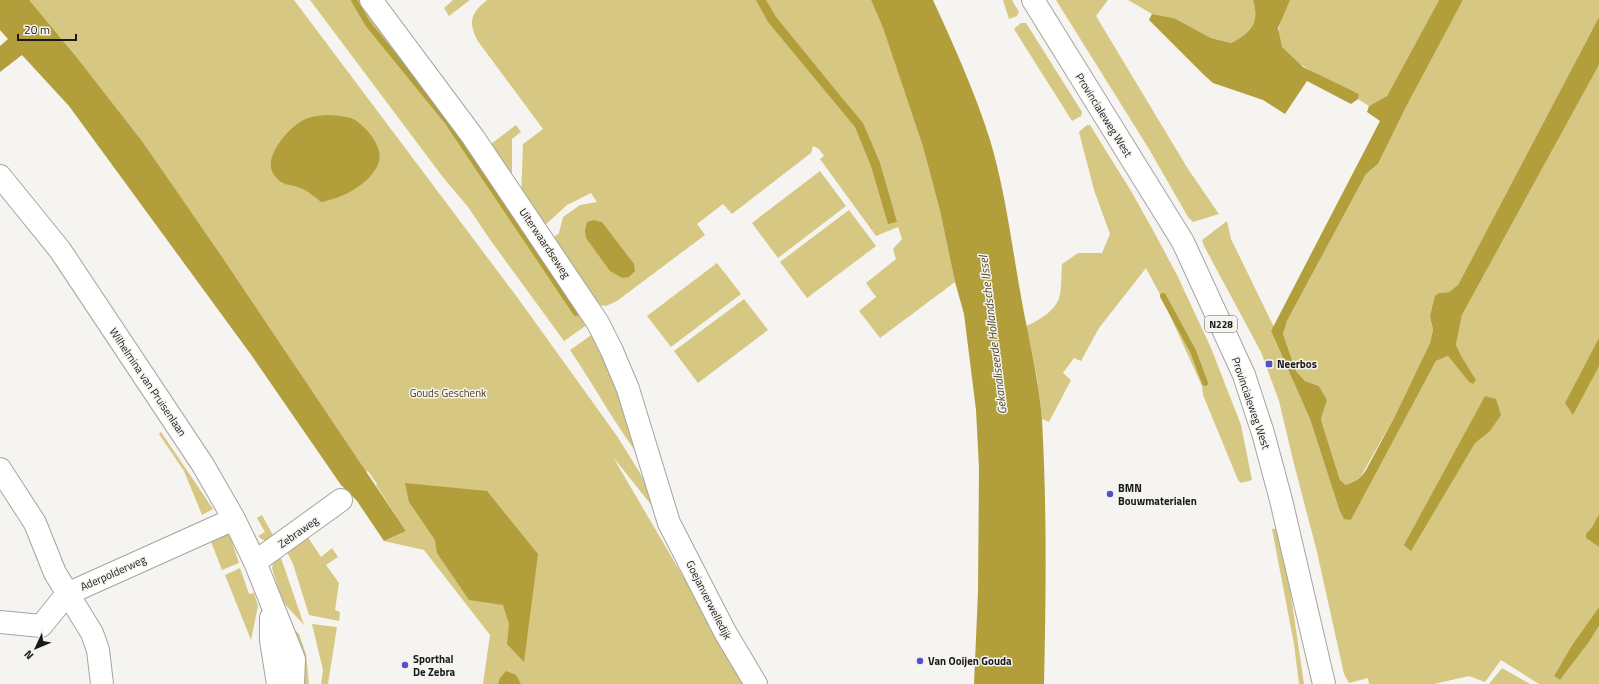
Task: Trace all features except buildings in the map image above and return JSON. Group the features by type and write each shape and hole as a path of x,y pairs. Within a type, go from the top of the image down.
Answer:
{"street":[{"name":"Uiterwaardseweg","path":"371,0 474,137 598,324 612,351 628,389 666,514"},
{"name":"Provincialeweg West","path":"1033,0 1183,242 1244,376 1263,433 1279,492 1324,684"},
{"name":"Wilhelmina van Pruisenlaan","path":"0,176 60,250 203,465 234,520 255,562 270,603 294,659 293,684"},
{"path":"0,469 36,523 55,573 92,633 98,650 102,684"},
{"name":"Zebraweg","path":"255,562 342,500"},
{"name":"Goejanverwelledijk","path":"666,514 724,632 756,684"},
{"name":"Aderpolderweg","path":"0,622 40,626 67,594 234,520"},
{"name":"Wilhelmina van Pruisenlaan","path":"270,603 271,640 278,684"}],"green space":[{"name":"Gouds Geschenk","path":"19,0 294,0 517,297 617,436 640,473 661,517 613,457 746,684 483,684 490,635 424,550 384,541 406,531 376,485 377,484 368,471 366,472 142,141 61,38"},
{"path":"310,0 363,0 591,322 564,341 468,207 442,176"},
{"path":"453,0 470,0 449,16 444,8"},
{"path":"487,0 871,0 883,28 923,147 940,211 955,282 880,338 859,311 876,297 866,283 896,259 893,249 902,239 898,227 876,236 820,159 824,156 819,149 813,146 811,153 732,214 723,204 697,224 705,235 617,301 606,306 598,305 549,241 559,233 563,217 580,205 597,202 591,193 567,205 542,228 521,198 523,144 543,129 477,40 472,22 474,13"},
{"path":"1003,0 1012,0 1019,12 1017,16 1009,19"},
{"path":"1056,0 1108,0 1096,16 1188,169 1219,214 1193,222 1188,217 1149,149"},
{"path":"1128,0 1253,0 1255,15 1249,31 1231,43 1211,38 1174,18 1152,14"},
{"path":"1290,0 1439,0 1387,96 1369,106 1358,99 1359,94 1306,68 1288,54 1282,47 1279,36 1280,23"},
{"path":"1463,0 1599,0 1599,17 1458,285 1449,292 1439,293 1430,316 1433,330 1430,343 1395,416 1361,476 1353,483 1346,485 1340,480 1321,419 1327,400 1319,386 1305,381 1296,371 1283,334 1287,321 1366,174 1378,164 1406,107"},
{"path":"1021,23 1026,23 1082,112 1081,116 1072,121 1014,29"},
{"path":"1599,65 1599,514 1592,527 1586,534 1586,538 1599,547 1599,607 1572,645 1554,676 1560,680 1589,642 1599,626 1599,684 1539,684 1501,660 1485,682 1469,676 1434,684 1369,684 1368,678 1349,683 1344,674 1317,552 1279,401 1261,352 1202,240 1227,221 1231,239 1274,327 1271,331 1310,419 1339,509 1351,520 1436,361 1448,356 1469,382 1456,345 1462,315"},
{"path":"516,125 521,132 512,139 512,175 508,179 487,147"},
{"path":"1087,125 1090,125 1131,191 1154,232 1178,277 1211,348 1241,425 1252,480 1241,483 1238,480 1203,395 1202,386 1163,300 1146,268 1099,328 1081,361 1074,358 1063,373 1071,380 1049,422 1042,419 1037,377 1026,326 1046,315 1057,303 1061,291 1062,264 1078,253 1102,253 1110,234 1094,190 1079,132"},
{"path":"820,171 846,206 778,258 752,223"},
{"path":"849,210 876,246 807,298 780,262"},
{"path":"717,263 741,294 671,347 647,316"},
{"path":"744,299 768,330 698,383 674,351"},
{"path":"597,331 645,464 625,436 570,350"},
{"path":"161,432 213,509 202,515 184,471 159,434"},
{"path":"262,515 275,539 266,540 258,536 265,532 257,518"},
{"path":"1281,528 1304,684 1299,684 1294,644 1272,529"},
{"path":"229,533 239,563 222,570 210,539"},
{"path":"307,536 321,557 332,548 338,557 326,565 339,583 335,610 340,612 339,621 309,615 293,564 286,550"},
{"path":"280,555 304,625 282,601 272,568 273,562"},
{"path":"240,568 249,594 254,593 258,606 251,640 225,575"},
{"path":"312,624 337,627 328,684 321,684 323,670"},
{"path":"290,625 299,634 306,654 309,684 300,684"},
{"path":"1502,668 1530,684 1489,684"}],"water":[{"path":"0,0 29,0 74,54 142,141 222,257 406,531 384,541 357,501 341,485 252,356 69,106 22,55 0,72 0,46 8,39 0,30"},
{"path":"756,0 766,0 776,17 863,123 880,163 897,222 888,224 871,166 855,127 768,22"},
{"name":"Gekanaliseerde Hollandsche IJssel","path":"871,0 933,0 971,87 996,160 1005,200 1041,405 1045,486 1046,552 1044,684 974,684 978,592 979,468 976,410 964,314 955,282 940,211 923,147 883,28"},
{"path":"1253,0 1290,0 1278,28 1282,47 1303,67 1359,94 1358,99 1351,104 1307,81 1285,114 1263,100 1213,83 1149,20 1152,14 1174,18 1211,38 1231,43 1249,31 1252,26 1255,15"},
{"path":"1439,0 1463,0 1406,107 1378,164 1366,174 1287,321 1283,334 1296,371 1305,381 1319,386 1327,400 1321,419 1340,480 1346,485 1358,479 1366,470 1395,416 1430,343 1433,330 1430,316 1435,296 1439,293 1449,292 1458,285 1599,17 1599,65 1462,315 1456,345 1476,380 1473,384 1469,382 1448,356 1436,361 1351,520 1344,519 1339,509 1310,419 1271,331 1380,121 1367,112 1369,106 1387,96"},
{"path":"327,115 351,118 362,125 372,136 379,150 380,156 375,170 363,183 347,193 321,202 305,190 286,184 277,179 271,168 271,161 278,145 295,126 310,117"},
{"path":"594,220 602,222 634,264 635,271 629,277 622,278 610,271 586,238 585,230 587,222"},
{"path":"1599,338 1599,366 1573,415 1565,403"},
{"path":"1485,396 1496,399 1501,415 1490,431 1475,443 1411,551 1404,545"},
{"path":"405,483 487,491 538,554 524,662 507,644 509,624 503,605 469,600 437,553 435,540 409,502"},
{"path":"1599,514 1599,547 1586,538 1586,534 1592,527"},
{"path":"1599,607 1599,626 1589,642 1560,680 1554,676 1572,645"},
{"path":"506,671 516,675 521,684 498,684 500,678"}],"waterway":[{"path":"354,0 368,24 447,121 576,313"},
{"path":"1163,296 1193,351 1205,383"}],"place":[{"name":"Neerbos","path":"1269,364"},
{"name":"BMN Bouwmaterialen","path":"1110,494"},
{"name":"Van Ooijen Gouda","path":"920,661"},
{"name":"Sporthal De Zebra","path":"405,665"}]}
